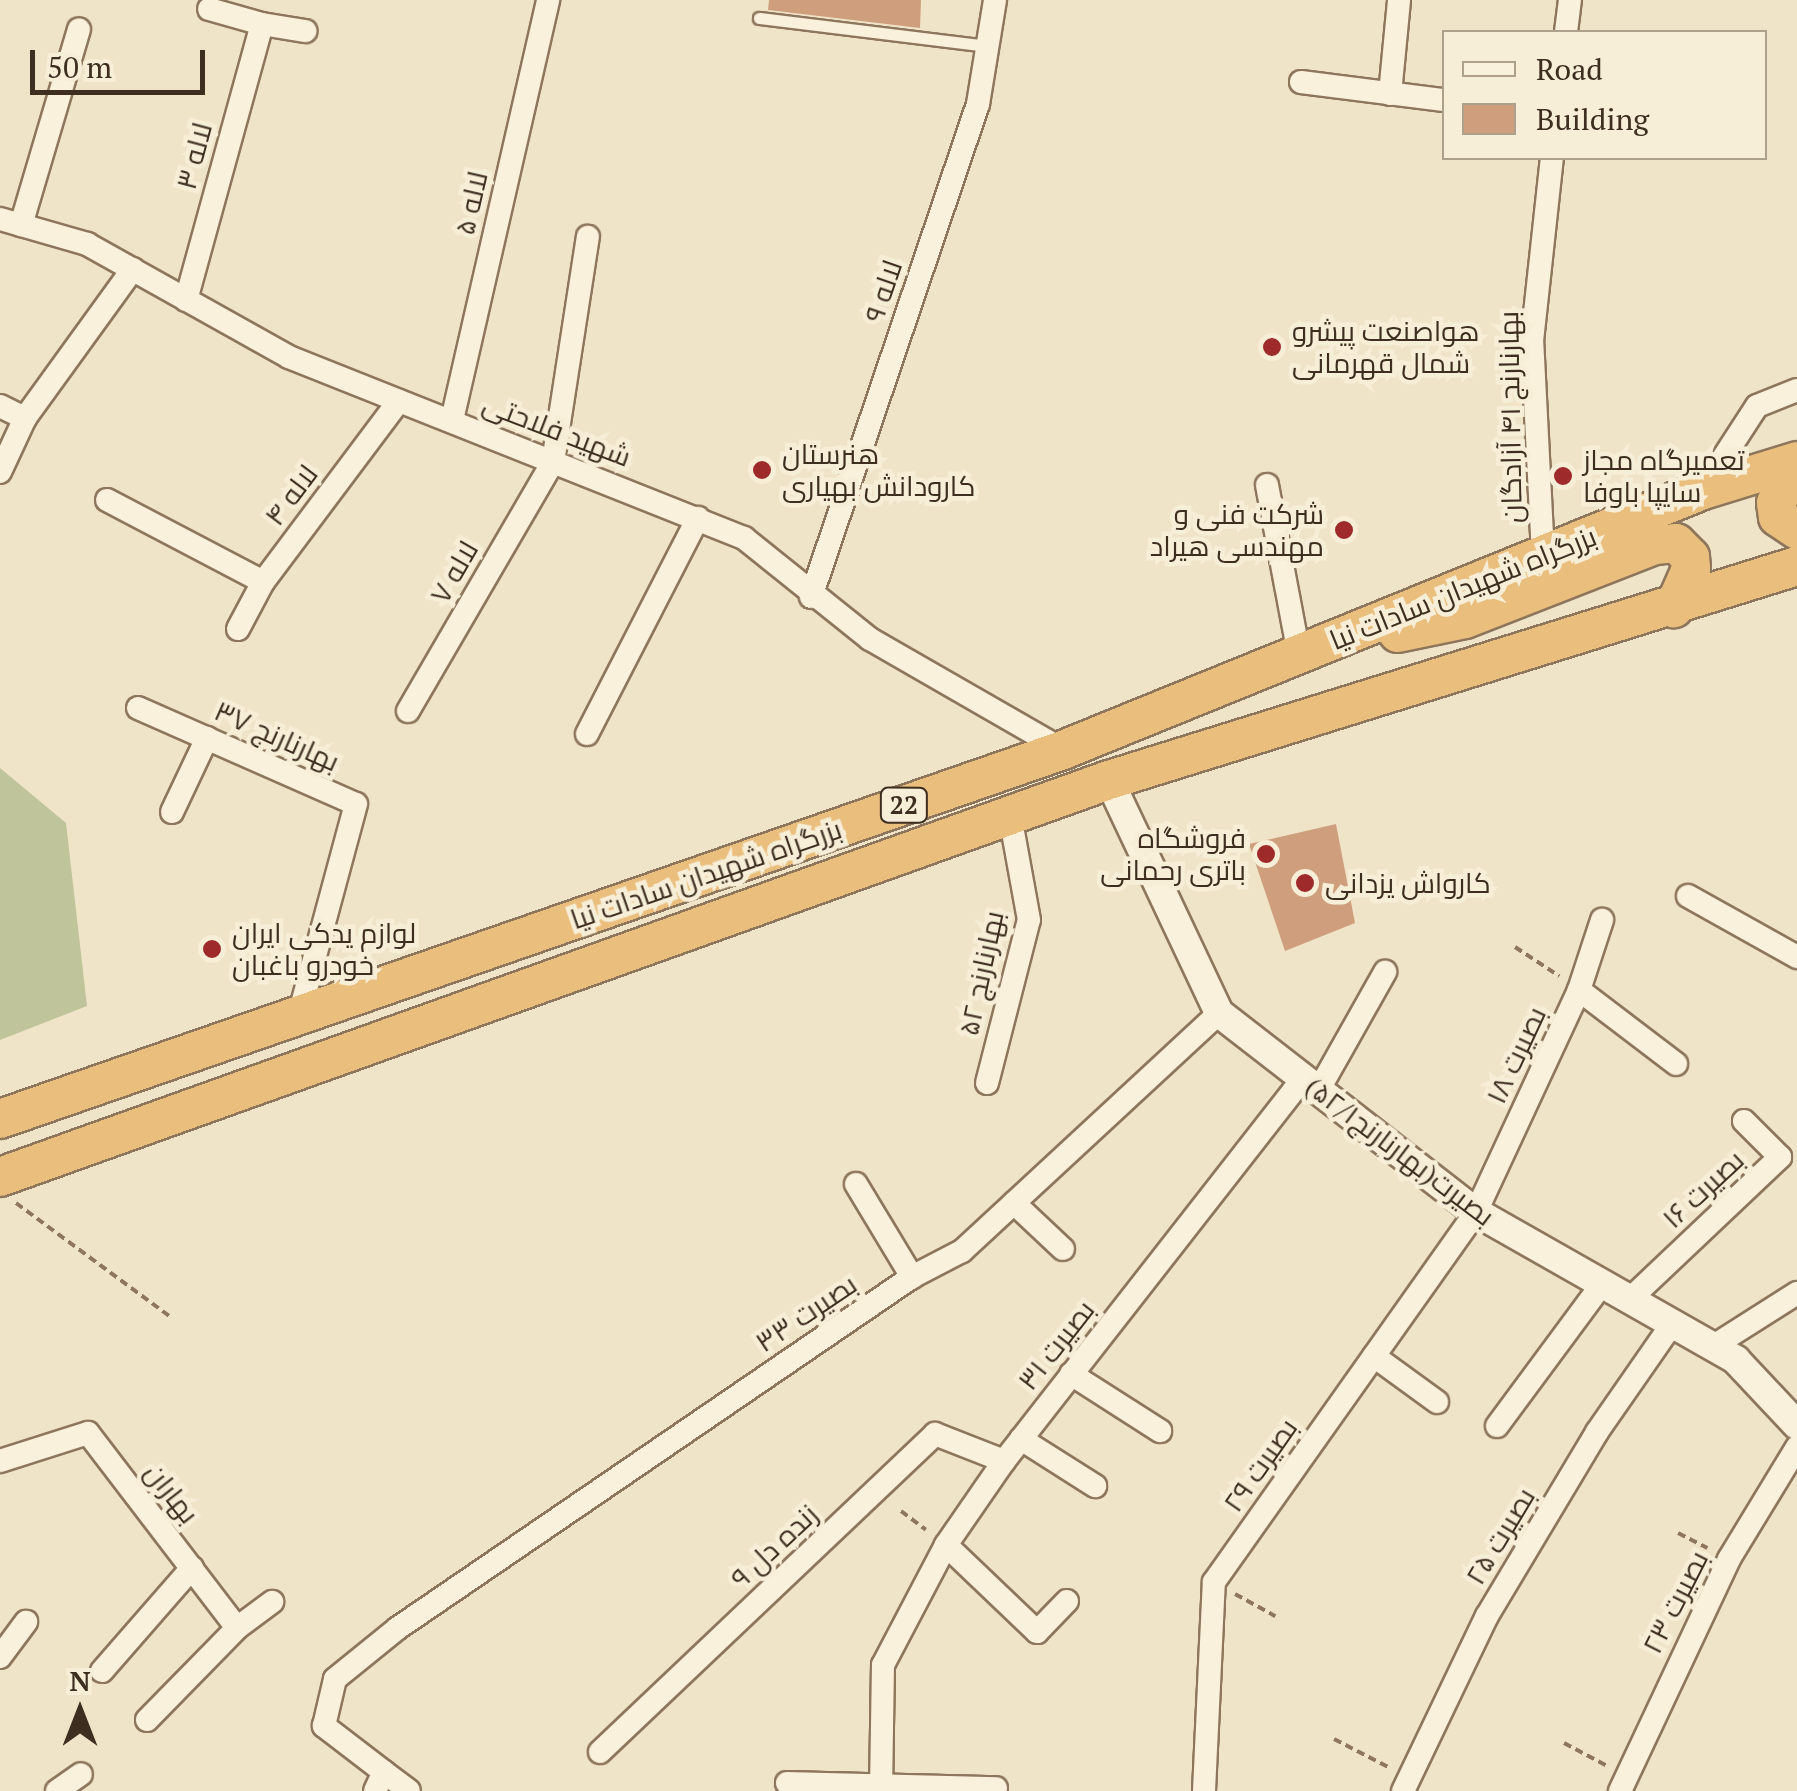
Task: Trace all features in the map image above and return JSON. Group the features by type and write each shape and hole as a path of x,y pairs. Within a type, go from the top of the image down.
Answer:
{"highway":[{"name":"بزرگراه شهیدان سادات نیا","path":"0,1120 1063,750 1702,490 1797,462"},
{"path":"1797,462 1776,503 1778,517 1797,530"},
{"path":"1299,654 1465,619 1655,545 1676,544 1690,556 1688,580 1674,608"},
{"name":"بزرگراه شهیدان سادات نیا","path":"0,1177 1109,780 1674,608 1797,566"}],"street":[{"name":"لاله ۵","path":"452,420 548,0"},
{"name":"لاله ۹","path":"811,597 978,104 995,0"},
{"path":"1390,94 1399,0"},
{"path":"1566,30 1570,0"},
{"path":"209,9 305,31"},
{"name":"لاله ۳","path":"186,300 262,24"},
{"path":"11,222 79,29"},
{"path":"1302,82 1442,100"},
{"name":"بهارنارنج ۴۱ آزادگان","path":"1544,555 1532,341 1552,160"},
{"name":"شهید فلاحتی","path":"11,222 88,244 289,357 744,538 811,597 870,640 1063,750"},
{"path":"552,462 588,237"},
{"path":"0,472 25,418 134,268"},
{"path":"1702,490 1756,406 1797,390"},
{"name":"لاله ۴","path":"238,629 263,582 400,401"},
{"path":"0,406 25,418"},
{"name":"لاله ۷","path":"408,712 552,462"},
{"path":"1268,485 1299,654"},
{"path":"108,500 263,582"},
{"path":"587,734 698,518"},
{"name":"بهارنارنج ۳۷","path":"138,708 356,804 299,1015"},
{"path":"172,812 208,738"},
{"name":"بصیرت(بهارنارنج۵۲/۱)","path":"1109,780 1219,1013 1476,1212 1736,1360 1797,1425"},
{"name":"بهارنارنج ۵۲","path":"987,1083 1029,920 1010,816"},
{"path":"1688,896 1797,957"},
{"name":"بصیرت ۱۸","path":"1476,1212 1579,990 1602,920"},
{"name":"بصیرت ۳۱","path":"882,1787 883,1665 946,1545 1071,1374 1310,1085 1385,972"},
{"path":"1579,990 1676,1064"},
{"name":"بصیرت ۳۳","path":"380,1781 324,1726 335,1679 398,1628 912,1277 962,1251 1219,1013"},
{"name":"بصیرت ۱۶","path":"1629,1300 1780,1157 1744,1120"},
{"path":"856,1184 912,1277"},
{"path":"1014,1202 1063,1250"},
{"name":"بصیرت ۲۹","path":"1214,1582 1476,1212"},
{"path":"1497,1426 1602,1284"},
{"path":"1712,1346 1797,1293"},
{"name":"بصیرت ۲۵","path":"1404,1784 1487,1616 1597,1432 1672,1324"},
{"path":"1374,1356 1437,1402"},
{"path":"1071,1374 1160,1430"},
{"name":"بهاران","path":"0,1462 88,1433 237,1628"},
{"name":"زنده دل ۹","path":"600,1752 936,1434 1004,1461"},
{"path":"1021,1439 1095,1486"},
{"name":"بصیرت ۲۳","path":"1622,1783 1729,1560 1797,1446"},
{"path":"946,1545 1037,1632 1067,1601"},
{"path":"102,1670 192,1568"},
{"path":"1204,1791 1214,1582"},
{"path":"147,1720 237,1628 272,1602"},
{"path":"0,1658 26,1622"},
{"path":"58,1791 80,1774"},
{"path":"380,1781 409,1791"},
{"path":"787,1783 996,1788"}],"lane":[{"path":"760,18 988,46"}],"path":[{"path":"1515,948 1579,990"},
{"path":"0,1191 169,1316"},
{"path":"902,1511 946,1545"},
{"path":"1678,1533 1729,1560"},
{"path":"1214,1582 1274,1616"},
{"path":"1334,1739 1404,1784"},
{"path":"1564,1743 1622,1783"}],"green space":[{"path":"0,768 66,823 87,1006 0,1040"}],"building":[{"path":"769,0 921,0 920,28 768,10"},
{"name":"کارواش یزدانی","path":"1336,824 1355,923 1285,951 1249,844"}],"place":[{"name":"هواصنعت پیشرو شمال قهرمانی","path":"1272,347"},
{"name":"هنرستان کارودانش بهیاری","path":"762,470"},
{"name":"تعمیرگاه مجاز سایپا باوفا","path":"1563,476"},
{"name":"شرکت فنی و مهندسی هیراد","path":"1344,530"},
{"name":"فروشگاه باتری رحمانی","path":"1266,854"},
{"name":"کارواش یزدانی","path":"1305,883"},
{"name":"لوازم یدکی ایران خودرو باغبان","path":"212,949"}]}
